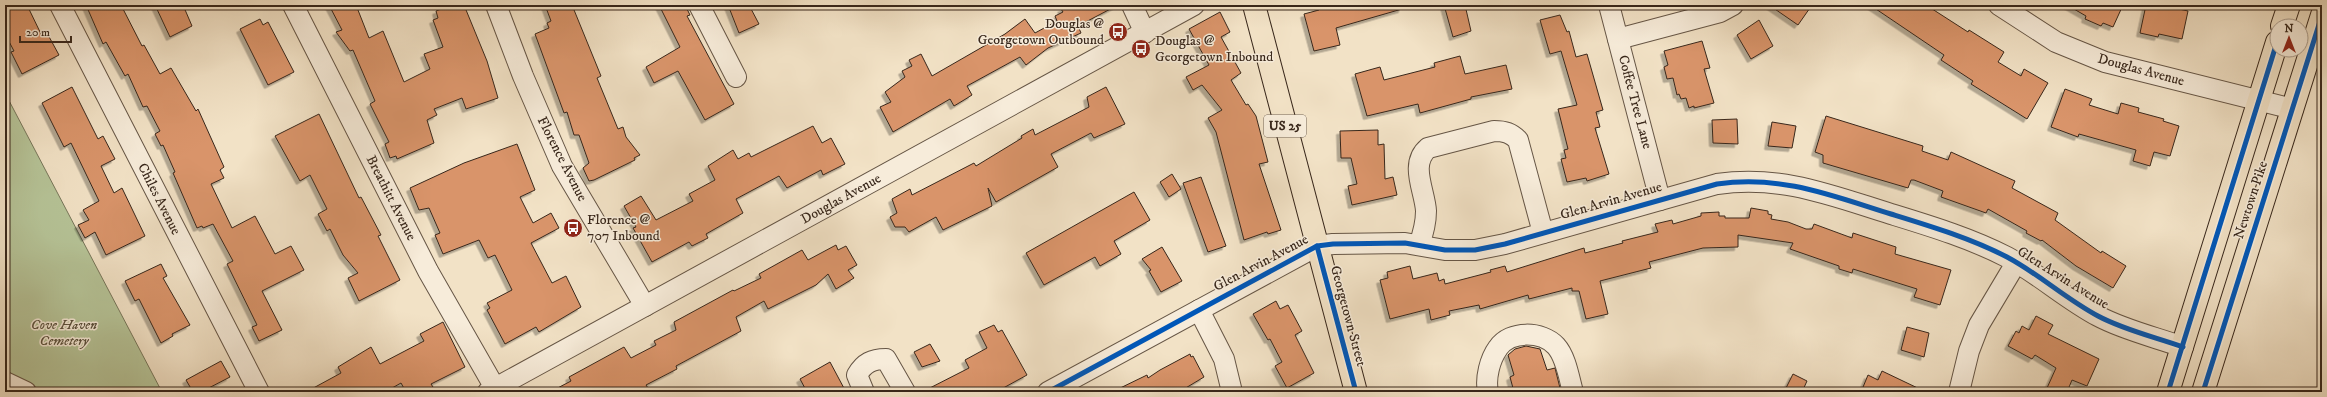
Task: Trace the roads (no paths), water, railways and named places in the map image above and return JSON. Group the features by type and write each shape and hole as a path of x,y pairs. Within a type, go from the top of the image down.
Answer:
{"main road":[{"name":"Georgetown Street","path":"1254,5 1356,392"},
{"path":"2285,18 2289,5"},
{"name":"Newtown Pike","path":"2203,392 2322,15"},
{"name":"Newtown Pike","path":"2168,392 2272,58"}],"street":[{"name":"Chiles Avenue","path":"60,5 259,392"},
{"name":"Breathitt Avenue","path":"293,5 428,271 492,390"},
{"name":"Florence Avenue","path":"496,5 523,76 562,166 645,306"},
{"path":"699,5 736,77"},
{"path":"1132,5 1145,33"},
{"name":"Douglas Avenue","path":"492,390 1194,5"},
{"name":"Coffee Tree Lane","path":"1609,5 1660,200"},
{"path":"1618,39 1720,12 1733,5"},
{"name":"Douglas Avenue","path":"1999,5 2056,42 2076,52 2105,62 2293,109"},
{"path":"1419,245 1424,230 1426,211 1418,172 1422,153 1428,148 1494,131 1508,133 1518,140 1543,233"},
{"name":"Glen Arvin Avenue","path":"1048,392 1317,246 1333,244 1405,243 1446,250 1475,250 1730,182 1761,180 1785,183 1824,193 1956,234 2016,263 2098,317 2183,347"},
{"path":"1959,392 1969,351 1979,325 2016,263"},
{"path":"1199,310 1224,359 1232,392"},
{"path":"1488,392 1486,384 1498,346 1509,339 1524,335 1547,338 1557,347 1564,362 1573,392"},
{"path":"864,392 857,375 862,365 876,359 886,359 905,392"},
{"path":"5,383 10,392"},
{"path":"5,383 26,392"}],"place":[{"name":"Douglas @ Georgetown Outbound","path":"1118,32"},
{"name":"Douglas @ Georgetown Inbound","path":"1141,49"},
{"name":"Florence @ 707 Inbound","path":"573,228"}],"park label":[{"name":"Cove Haven Cemetery","path":"64,334"}]}
